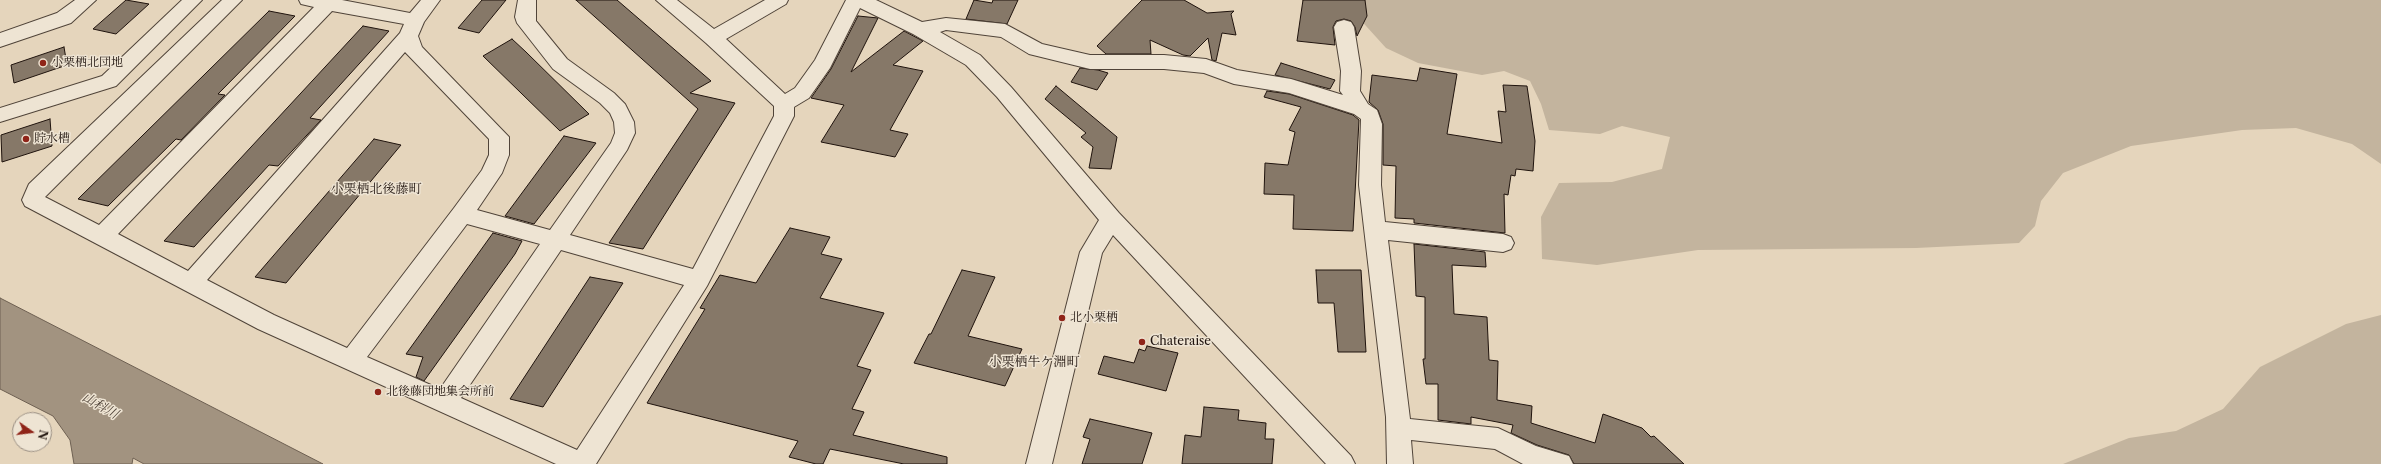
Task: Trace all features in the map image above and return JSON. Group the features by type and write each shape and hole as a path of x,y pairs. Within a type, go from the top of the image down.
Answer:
{"street":[{"path":"0,40 64,18 87,0"},
{"path":"0,115 109,81 194,0"},
{"path":"233,0 37,190 33,200 190,284 266,322 582,464 699,280 784,116 784,104 713,38 665,0"},
{"path":"308,0 330,2 411,28"},
{"path":"190,284 411,28 431,0"},
{"path":"444,403 620,145 625,133 624,122 618,109 607,98 560,64 527,23 525,17 527,0"},
{"path":"713,38 779,0"},
{"path":"784,104 802,93 818,69 855,0"},
{"path":"860,0 920,29 973,60 1004,92 1111,219 1342,464"},
{"path":"102,236 330,2"},
{"path":"920,29 946,24 1005,30 1036,49 1090,62 1164,62 1206,66 1234,77 1291,86 1361,109 1370,115 1372,124 1370,185 1398,428 1400,464"},
{"path":"1344,27 1351,70 1350,91 1361,109"},
{"path":"351,360 462,214 491,173 499,155 499,137 414,50 411,28"},
{"path":"462,214 699,280"},
{"path":"1039,464 1091,252 1111,219"},
{"path":"1376,230 1503,243"},
{"path":"1398,428 1498,439 1532,456 1560,464"}],"shaded area":[{"path":"1351,0 2381,0 2381,164 2352,144 2296,128 2242,130 2131,146 2063,173 2041,201 2035,226 2019,243 1916,248 1698,250 1597,265 1542,259 1541,217 1559,183 1612,182 1662,169 1670,137 1622,126 1600,134 1549,130 1541,104 1530,81 1504,71 1482,75 1418,63 1386,48 1357,16"},
{"path":"2381,315 2381,464 2063,464 2129,438 2176,431 2223,409 2260,367 2346,324"}],"water":[{"name":"山科川","path":"0,298 323,464 144,464 133,458 132,464 74,464 70,440 52,415 52,412 45,412 0,389"}],"building":[{"name":"小栗栖北団地","path":"126,0 149,4 116,34 93,29"},
{"path":"482,0 506,0 479,33 458,28"},
{"path":"576,0 617,0 711,81 690,93 735,103 643,249 609,243 698,109"},
{"path":"974,0 992,3 993,0 1018,0 1007,24 966,19"},
{"path":"1142,0 1184,0 1207,13 1234,11 1231,14 1236,35 1222,33 1216,61 1212,60 1208,38 1190,56 1183,55 1150,40 1151,54 1106,54 1097,46"},
{"path":"1303,0 1365,0 1367,16 1357,36 1355,27 1351,21 1344,19 1336,21 1333,27 1335,45 1297,41"},
{"path":"269,11 295,16 218,94 225,95 181,140 176,139 108,206 78,199"},
{"path":"858,16 878,18 851,72 904,31 923,41 893,65 923,71 890,130 908,134 895,157 821,142 844,105 811,98 831,69"},
{"path":"363,26 389,31 310,118 321,120 278,166 269,165 194,247 164,241"},
{"path":"512,39 589,114 560,131 483,56"},
{"name":"小栗栖北団地","path":"64,47 67,65 14,83 11,65"},
{"path":"1281,63 1335,80 1330,89 1275,75"},
{"path":"1080,68 1108,73 1097,90 1071,82"},
{"path":"1420,68 1457,74 1447,134 1502,143 1498,111 1506,112 1503,85 1527,86 1535,141 1533,171 1516,169 1515,176 1511,175 1508,195 1504,194 1505,233 1414,223 1414,219 1395,218 1396,166 1383,165 1383,124 1378,110 1369,102 1372,75 1417,81"},
{"path":"1056,86 1117,137 1111,169 1089,168 1093,147 1081,137 1086,133 1045,99"},
{"path":"1267,91 1289,94 1353,115 1359,120 1353,231 1293,229 1294,195 1264,194 1265,163 1288,165 1295,132 1289,130 1301,107 1264,97"},
{"name":"貯水槽","path":"50,119 52,146 2,162 1,135"},
{"path":"564,136 596,143 534,224 505,216"},
{"path":"374,139 401,145 286,283 255,277"},
{"path":"790,228 830,237 821,254 842,259 820,298 884,313 857,366 871,370 852,409 864,412 853,435 947,457 947,464 904,464 830,449 823,464 816,464 789,457 798,441 647,403 705,309 700,308 720,275 756,283"},
{"path":"493,233 522,241 515,254 424,381 416,377 423,357 406,354"},
{"path":"1414,244 1485,252 1486,267 1452,265 1454,314 1487,317 1489,360 1498,361 1497,400 1532,406 1531,423 1595,443 1603,414 1642,428 1651,437 1654,436 1684,464 1574,464 1569,455 1537,445 1511,433 1513,425 1471,417 1471,424 1438,420 1438,384 1426,384 1423,359 1425,359 1425,297 1416,296"},
{"path":"962,270 995,277 968,336 1022,349 1005,386 914,363 929,334 931,334"},
{"path":"1316,270 1361,270 1366,352 1338,352 1334,303 1318,303"},
{"path":"590,277 623,283 543,407 510,399"},
{"path":"1147,346 1178,353 1166,391 1098,374 1104,356 1134,363 1139,349 1145,351"},
{"path":"1204,407 1239,410 1238,420 1266,423 1265,439 1274,439 1272,464 1182,464 1185,435 1201,437"},
{"path":"1090,419 1152,433 1142,464 1082,464 1090,439 1083,437"}],"place":[{"name":"小栗栖北団地","path":"43,63"},
{"name":"貯水槽","path":"26,139"},
{"name":"北小栗栖","path":"1062,318"},
{"name":"Chateraise","path":"1142,342"},
{"name":"北後藤団地集会所前","path":"378,392"}],"district":[{"name":"小栗栖北後藤町","path":"376,189"},
{"name":"小栗栖牛ケ淵町","path":"1034,362"}]}
